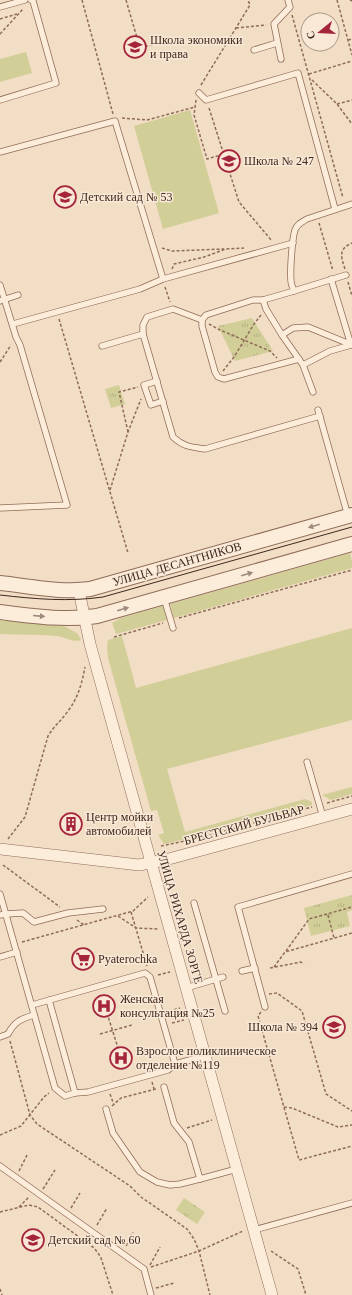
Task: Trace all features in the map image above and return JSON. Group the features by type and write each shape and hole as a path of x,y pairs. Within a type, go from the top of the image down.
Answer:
{"street":[{"name":"УЛИЦА ДЕСАНТНИКОВ","path":"0,583 66,590 79,590 101,586 350,515"},
{"path":"0,612 57,618 85,618 108,614 352,544"},
{"name":"УЛИЦА РИХАРДА ЗОРГЕ","path":"79,590 90,644 237,1169 248,1231 272,1295"},
{"name":"БРЕСТСКИЙ БУЛЬВАР","path":"4,844 139,865 352,809"}],"lane":[{"path":"0,7 25,0"},
{"path":"0,100 56,83 33,1 31,0"},
{"path":"281,59 274,24 290,7 288,0"},
{"path":"254,50 277,43"},
{"path":"199,93 206,100 298,73 335,209"},
{"path":"0,152 117,120 152,246 165,279"},
{"path":"294,291 291,282 293,243 296,229 300,222 352,204"},
{"path":"13,324 140,289 165,279 293,243"},
{"path":"299,359 230,378 224,379 218,377 215,372 202,326 202,320 206,315 253,300 263,300 346,275"},
{"path":"331,280 351,345"},
{"path":"0,285 2,300 13,324 16,337 20,345 67,505 0,508"},
{"path":"2,300 18,295"},
{"path":"263,300 266,309 282,336 303,365 313,392"},
{"path":"202,320 173,310 147,317 143,325 143,334 173,437 182,444 192,448 205,449 319,413 350,515"},
{"path":"282,336 293,328 308,327 351,345"},
{"path":"102,346 143,334"},
{"path":"303,365 330,351 351,345"},
{"path":"157,381 144,385 151,405 163,401"},
{"path":"164,597 174,628"},
{"path":"307,762 323,817"},
{"path":"265,1007 238,907 352,874"},
{"path":"0,894 3,914 15,944 55,1088 65,1096 75,1093 88,1092 168,1070 175,1064 205,1056"},
{"path":"194,902 225,1011"},
{"path":"3,914 23,913 34,922 68,913 103,909"},
{"path":"0,957 17,952"},
{"path":"242,971 255,968"},
{"path":"32,1005 145,973 150,977 175,1064"},
{"path":"186,988 223,976"},
{"path":"49,1000 75,1093"},
{"path":"0,1037 8,1034 13,1026 21,1019 34,1015"},
{"path":"164,1087 174,1123 189,1142 200,1179"},
{"path":"106,1109 114,1133 140,1172 157,1182 170,1185 180,1184 237,1169"},
{"path":"0,1166 144,1269 150,1292"},
{"path":"248,1231 352,1203"}],"path":[{"path":"82,0 117,120 147,120 195,108"},
{"path":"126,0 140,48 168,40"},
{"path":"224,154 207,159 194,115 195,108 201,85 250,5 248,0"},
{"path":"337,0 352,55"},
{"path":"290,7 345,206"},
{"path":"0,34 24,8"},
{"path":"0,19 19,14"},
{"path":"236,28 274,24"},
{"path":"348,40 352,39"},
{"path":"309,74 352,61"},
{"path":"310,79 337,104 352,124"},
{"path":"206,100 239,202 277,247"},
{"path":"337,104 352,100"},
{"path":"152,246 172,251 247,248 255,253"},
{"path":"173,310 165,279 174,264 204,257 226,249"},
{"path":"218,377 234,357 254,324 266,309"},
{"path":"57,313 128,553"},
{"path":"202,320 220,330 270,351 283,363"},
{"path":"0,362 16,337"},
{"path":"128,432 119,392 142,385"},
{"path":"110,490 128,432 141,400 148,395"},
{"path":"174,619 352,570"},
{"path":"114,637 168,621"},
{"path":"4,844 26,817 48,736 54,726 67,712 76,699 85,667"},
{"path":"161,846 200,838 352,796"},
{"path":"3,865 46,897"},
{"path":"15,944 131,912 148,897"},
{"path":"274,967 309,920 352,907"},
{"path":"131,912 147,967 145,973"},
{"path":"328,914 334,938"},
{"path":"118,916 136,928 158,929"},
{"path":"285,952 352,933"},
{"path":"270,968 301,962 304,964"},
{"path":"164,973 170,972"},
{"path":"262,994 277,993 302,1011 326,1094 352,1111"},
{"path":"265,1007 258,1016 299,1160 352,1146"},
{"path":"169,1011 180,1008"},
{"path":"107,1013 118,1048"},
{"path":"166,1025 184,1020"},
{"path":"100,1034 132,1025"},
{"path":"8,1034 30,1115 37,1124 130,1186 141,1198 187,1229 194,1238 199,1251 210,1295"},
{"path":"108,1086 114,1105"},
{"path":"106,1109 114,1105 121,1098 164,1087"},
{"path":"0,1135 21,1126 44,1097 55,1088"},
{"path":"284,1107 292,1108 338,1128 352,1125"},
{"path":"180,1130 212,1120"},
{"path":"16,1177 27,1155"},
{"path":"19,1207 37,1193 55,1170"},
{"path":"67,1214 80,1193"},
{"path":"0,1212 29,1205 38,1208 94,1248 101,1258 113,1295"},
{"path":"93,1232 108,1208"},
{"path":"160,1247 149,1267 199,1251 248,1231"},
{"path":"122,1253 133,1232"},
{"path":"271,1250 298,1269 306,1295"},
{"path":"150,1292 174,1283"},
{"path":"0,1289 2,1295"}],"green space":[{"path":"26,52 32,73 0,82 0,59"},
{"path":"190,110 219,213 163,229 134,126"},
{"path":"252,318 273,351 235,361 218,326"},
{"path":"119,385 125,404 111,408 105,389"},
{"path":"350,553 352,568 174,618 170,604"},
{"path":"163,606 167,620 116,634 112,623 121,618"},
{"path":"0,619 64,626 78,634 81,640 75,641 50,635 0,634"},
{"path":"352,628 352,720 167,769 185,832 305,799 312,802 312,805 164,844 158,835 164,833 157,810 151,811 108,658 108,640 122,636 136,688"},
{"path":"352,787 352,794 331,800 322,795"},
{"path":"352,895 352,910 347,912 350,926 311,936 304,908"},
{"path":"184,1198 205,1212 197,1224 176,1210"}],"tram line":[{"path":"0,595 52,599 90,599 103,597 352,527"}],"place":[{"name":"Школа экономики и права","path":"135,47"},
{"name":"Школа № 247","path":"229,161"},
{"name":"Детский сад № 53","path":"65,197"},
{"name":"Центр мойки автомобилей","path":"71,824"},
{"name":"Pyaterochka","path":"83,959"},
{"name":"Женская консультация №25","path":"104,1006"},
{"name":"Школа № 394","path":"334,1027"},
{"name":"Взрослое поликлиническое отделение №119","path":"121,1058"},
{"name":"Детский сад № 60","path":"33,1240"}]}
